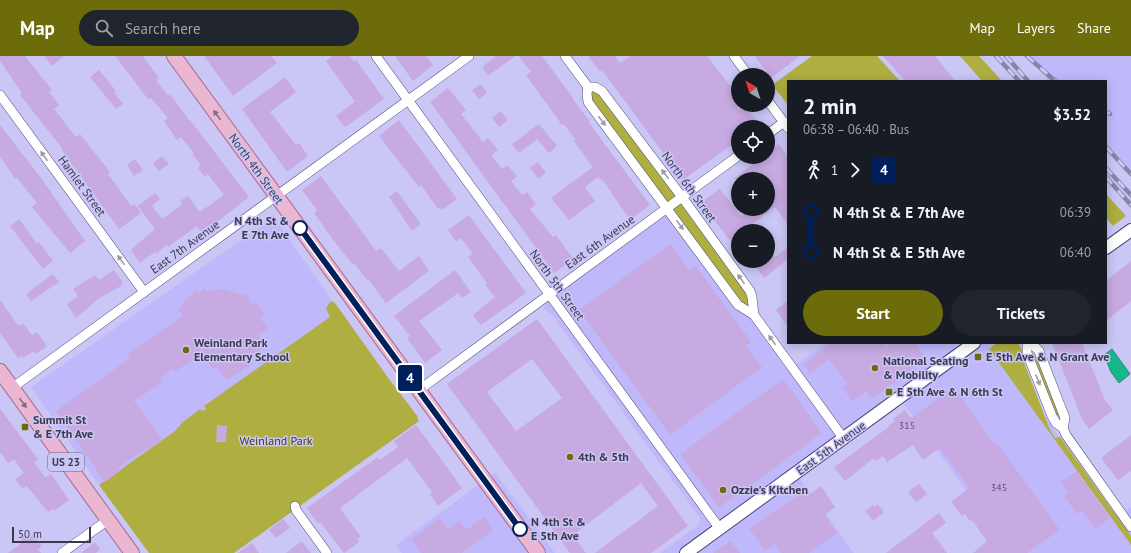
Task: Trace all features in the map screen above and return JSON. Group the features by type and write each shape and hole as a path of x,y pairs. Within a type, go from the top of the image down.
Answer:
{"main road":[{"name":"North 4th Street","path":"174,56 538,553"},
{"path":"1107,247 1131,230"},
{"name":"East 5th Avenue","path":"686,553 973,344"},
{"name":"US 23","path":"0,372 132,553"}],"street":[{"name":"North 5th Street","path":"376,56 720,529"},
{"name":"East 7th Avenue","path":"12,388 469,56"},
{"name":"North 6th Street","path":"565,56 588,87 588,102 738,305 754,315 844,439"},
{"path":"734,56 743,68"},
{"name":"North 6th Street","path":"588,87 602,91 682,197 750,291 754,315"},
{"name":"Hamlet Street","path":"0,95 144,292"},
{"path":"775,110 786,125 775,130"},
{"name":"East 6th Avenue","path":"419,390 731,161"},
{"path":"1027,344 1028,353 1052,416 1056,423 1063,428"},
{"path":"1032,344 1039,350 1064,418 1063,428 1066,435 1131,527"},
{"path":"295,506 328,553"},
{"path":"62,553 108,520"}],"shaded area":[{"path":"1027,56 1131,56 1131,174 1107,147 1107,80 1048,80"},
{"path":"672,201 792,367 825,344 954,344 961,353 974,344 995,344 1115,518 1131,507 1131,553 1011,553 899,397 795,472 854,553 660,553 699,525 700,518 553,316 544,309 548,292"},
{"name":"Weinland Park Elementary School","path":"274,217 340,312 99,485 31,387"},
{"path":"1112,349 1130,374 1119,383 1111,372 1104,355"},
{"path":"495,473 555,553 402,553 396,545"}],"green space":[{"path":"812,56 877,56 899,80 787,80 787,104 775,89 775,83"},
{"path":"960,56 979,56 1001,80 981,80"},
{"path":"588,87 595,87 731,266 731,268 750,291 753,305 745,311 588,102"},
{"path":"1107,195 1126,216 1113,226 1107,219"},
{"name":"Weinland Park","path":"331,301 335,303 418,417 417,418 419,421 234,553 149,553 99,485 175,431 183,422 200,409 202,411 206,409 204,406 330,317 326,308"},
{"path":"996,344 1019,344 1025,356 1022,357 1050,430 1055,438 1060,437 1131,536 1131,545 989,349"},
{"path":"1035,354 1059,414 1058,417 1055,415 1033,356"}],"building":[{"path":"0,56 25,56 52,90 49,92 59,105 54,109 76,137 80,134 110,172 108,174 131,206 135,204 141,213 119,229 61,149 62,148 20,95 22,93 0,61"},
{"path":"44,56 64,56 52,66"},
{"path":"115,56 143,56 159,78 156,80 168,96 170,94 249,197 216,223 215,222 200,231 197,226 168,247 167,245 156,254 155,252 140,263 131,250 155,229 138,206 155,193 160,199 152,206 162,219 183,204 180,201 188,196 200,212 224,195 208,174 205,177 198,168 201,165 192,154 194,153 181,137 177,140 164,121 168,118 151,98 148,99"},
{"path":"204,56 271,56 277,63 233,96"},
{"path":"332,56 350,56 354,62 356,60 384,99 345,127 336,116 355,102 326,61"},
{"path":"395,56 426,56 433,65 413,81"},
{"path":"496,56 515,56 488,76 482,67"},
{"path":"519,56 542,56 590,122 589,123 650,205 630,220 602,179 600,180 598,177 585,187 595,201 569,220 551,198 593,167 574,141 575,139 564,124 562,125 526,75 531,72"},
{"path":"588,56 615,56 620,63 630,56 707,56 731,87 731,112 750,112 756,120 731,120 731,145 683,180 602,70 600,72"},
{"path":"755,56 800,56 775,75 775,68 764,68"},
{"path":"883,56 935,56 954,80 904,80"},
{"path":"99,70 116,91 114,92 123,104 116,109 90,77"},
{"path":"285,77 296,92 270,112 296,145 299,143 308,156 287,172 242,109"},
{"path":"481,84 487,93 479,99 472,90"},
{"path":"448,88 466,110 461,114 483,142 488,138 498,150 491,155 502,169 508,165 517,177 511,181 522,195 527,192 536,204 530,209 553,237 556,235 573,259 554,273 430,102"},
{"path":"501,111 508,120 499,127 492,118"},
{"path":"399,120 457,199 442,210 440,208 438,209 421,185 419,187 379,136"},
{"path":"539,124 557,146 549,153 537,139 519,153 512,144"},
{"path":"0,125 41,178 85,241 70,253 32,207 37,203 17,178 15,179 0,156"},
{"path":"779,144 787,156 787,224 775,207 775,172 743,172 752,164 775,164 775,147"},
{"path":"162,156 169,164 159,171 153,163"},
{"path":"135,159 143,170 134,176 127,165"},
{"path":"538,162 546,173 538,179 530,168"},
{"path":"321,176 376,251 381,248 399,271 419,256 429,271 386,303 368,279 367,280 354,263 352,264 331,237 314,213 317,210 302,190"},
{"path":"720,189 731,203 731,216 763,216 752,224 731,224 731,241 700,203"},
{"path":"397,191 421,224 412,231 389,197"},
{"path":"469,215 526,293 481,325 473,315 495,297 485,284 487,283 468,257 473,254 461,238 456,242 448,230"},
{"path":"19,219 37,244 39,242 53,261 43,269 10,226"},
{"path":"670,244 690,271 696,266 751,342 746,346 762,367 670,435 579,310"},
{"path":"787,248 787,260 764,278 757,268 775,268 775,257"},
{"path":"1131,261 1131,301 1107,320 1107,280"},
{"path":"114,270 123,282 121,284 123,285 98,299 76,318 67,304 78,296 73,289 95,275 99,280"},
{"path":"455,270 471,292 462,298 458,293 419,321 442,350 425,363 407,338 410,336 394,316"},
{"path":"53,274 59,282 31,301 26,294"},
{"path":"204,288 207,292 210,290 224,289 243,295 245,294 252,304 256,302 265,315 260,318 268,328 258,335 263,342 259,345 262,349 248,359 252,364 227,380 216,366 213,369 201,354 175,372 173,369 160,379 162,382 134,401 163,440 149,450 147,448 119,467 121,470 105,482 56,411 130,358 128,354 181,317 183,315 179,310 184,302 196,290 198,293"},
{"path":"0,300 17,324 20,326 23,323 32,335 37,332 47,346 36,354 34,351 23,358 21,356 18,358 0,333"},
{"path":"787,302 787,326 776,310"},
{"name":"4th & 5th","path":"537,319 688,526 651,553 595,553 658,506 641,483 573,535 586,553 570,553 447,384","holes":["532,359 562,398 516,431 487,392"]},
{"name":"National Seating & Mobility","path":"830,344 883,344 885,347 890,344 916,344 926,359 872,399 866,391 852,401 843,388 848,384 829,359 810,373 803,364"},
{"path":"1052,344 1082,344 1105,400 1113,410 1089,429 1082,419"},
{"path":"783,379 822,433 719,508 680,454"},
{"path":"954,387 995,445 997,443 1060,530 1027,553 973,553 987,541 972,520 970,521 965,514 962,516 951,502 969,488 940,448 923,460 913,445 887,462 883,456 876,461 874,458 845,481 834,467 889,427 888,426 895,421 893,419 905,410 911,418"},
{"path":"0,409 38,459 34,462 45,477 51,474 69,500 54,511 53,509 48,512 27,486 23,489 15,479 24,473 14,459 8,463 0,452"},
{"path":"217,425 227,426 226,442 216,442"},
{"path":"416,425 462,488 438,506 430,494 432,492 407,458 340,508 361,537 357,539 359,542 344,553 320,522 318,524 307,508 378,457 380,460 398,447 394,441"},
{"path":"1131,435 1131,471 1118,480 1101,458"},
{"path":"1077,471 1110,518 1095,529 1082,511 1077,514 1064,496 1069,493 1061,482"},
{"path":"919,484 927,494 916,502 908,492"},
{"path":"821,486 835,507 825,515 837,533 809,553 781,553 775,544 765,551 749,528 807,490 810,494"},
{"path":"878,504 884,512 873,521 865,511 873,505 875,507"},
{"path":"939,513 946,523 932,533 947,553 886,553"},
{"path":"484,517 493,530 462,553 421,553 411,539 440,518 448,529 460,521 466,530"},
{"path":"283,519 290,528 276,538 269,530"},
{"path":"27,533 30,537 33,535 42,546 38,549 41,553 8,553 23,542 20,538"},
{"path":"302,541 311,553 286,553"},
{"path":"731,541 740,553 713,553"},
{"path":"95,542 100,549 96,553 81,553"},
{"path":"252,543 259,553 238,553"}],"railway":[{"path":"996,56 1018,80"},
{"path":"1006,56 1027,80"},
{"path":"1027,56 1054,80"},
{"path":"1107,148 1131,174"},
{"path":"1107,169 1131,195"},
{"path":"1107,178 1131,205"}],"bus line":[{"name":"4","path":"300,228 520,529"}],"place":[{"name":"N 4th St & E 7th Ave","path":"300,228"},
{"name":"Weinland Park Elementary School","path":"186,350"},
{"name":"E 5th Ave & N Grant Ave","path":"978,357"},
{"name":"National Seating & Mobility","path":"875,368"},
{"name":"E 5th Ave & N 6th St","path":"889,392"},
{"name":"Summit St & E 7th Ave","path":"25,427"},
{"name":"4th & 5th","path":"570,457"},
{"name":"Ozzie's Kitchen","path":"723,490"},
{"name":"N 4th St & E 5th Ave","path":"520,529"}]}
